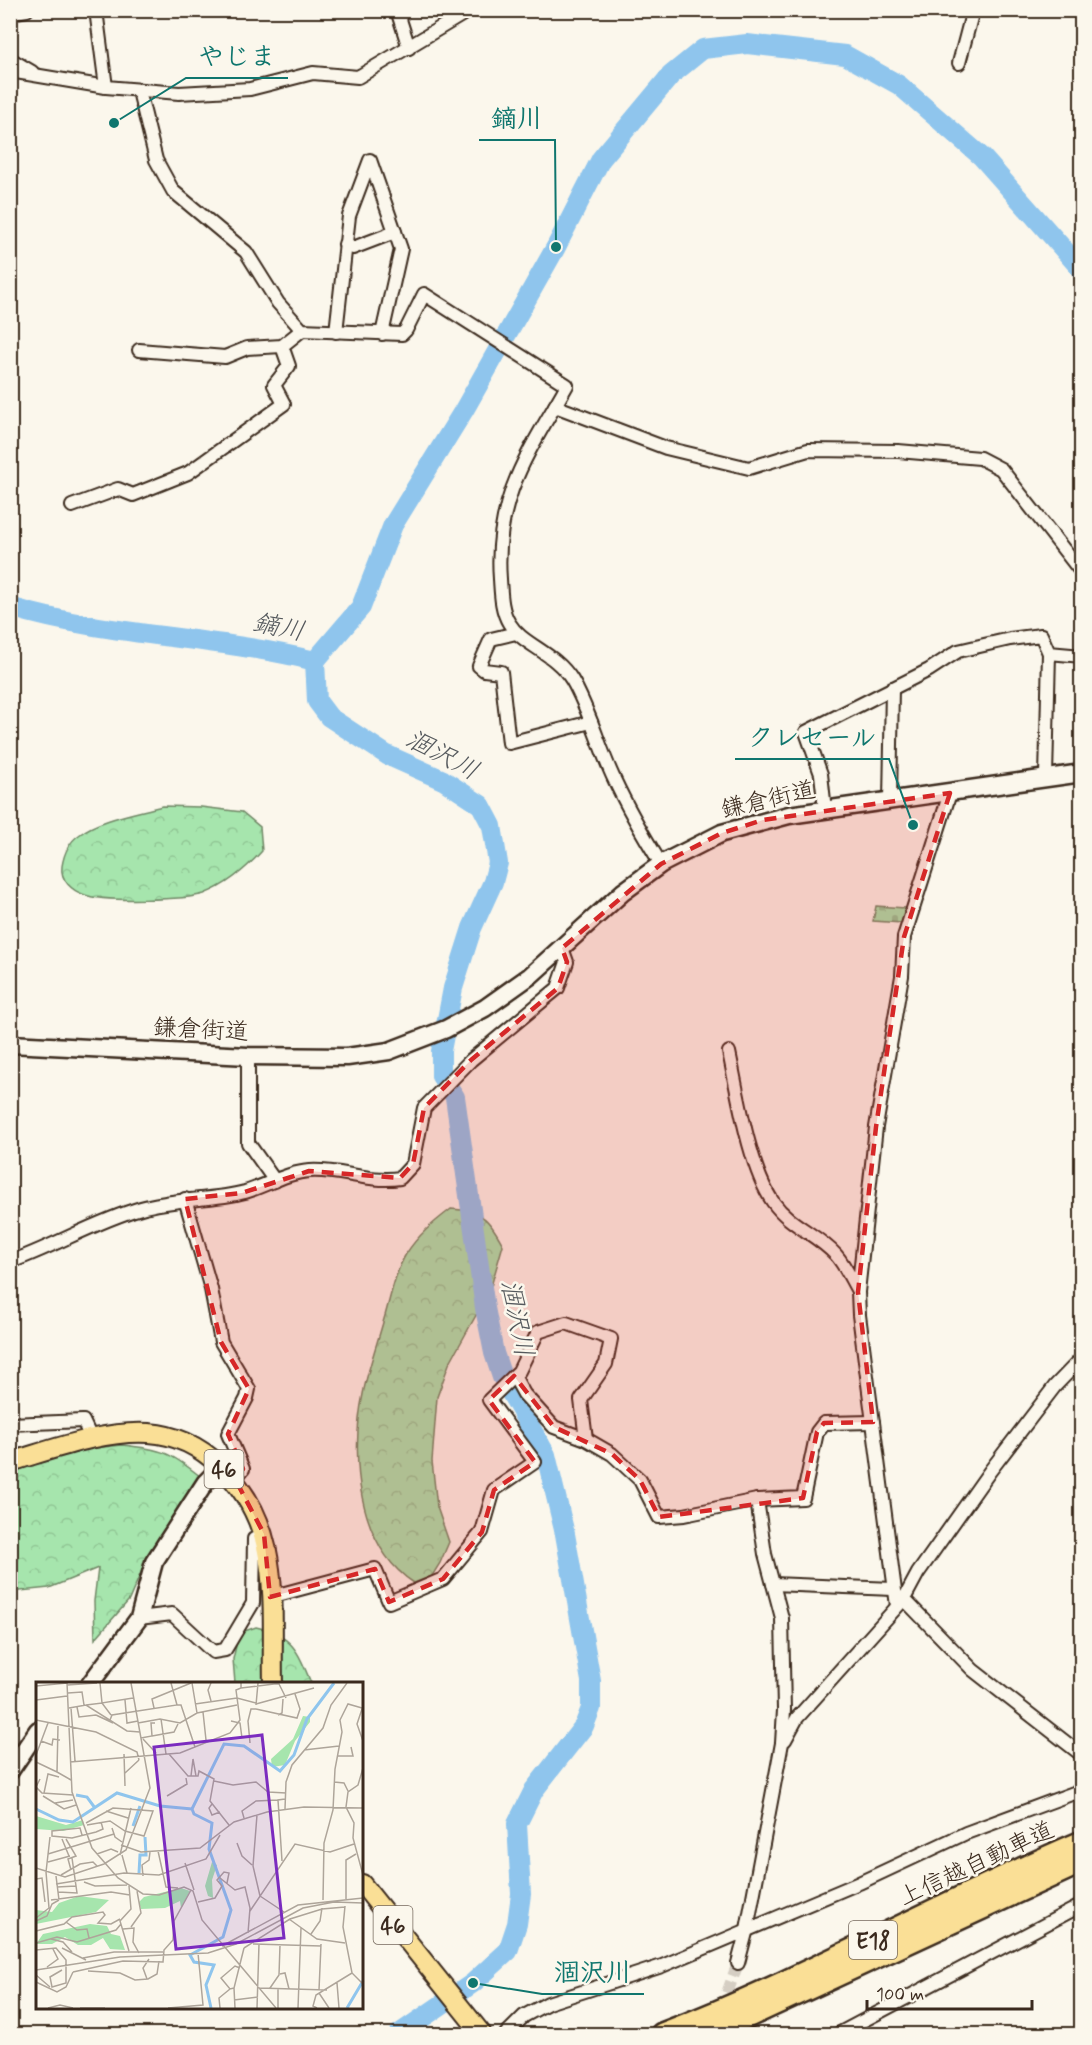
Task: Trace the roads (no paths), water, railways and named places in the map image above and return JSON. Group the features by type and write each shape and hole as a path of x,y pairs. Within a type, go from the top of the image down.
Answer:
{"highway":[{"name":"上信越自動車道","path":"662,2034 755,1997 990,1883 1082,1842"},
{"name":"上信越自動車道","path":"710,2034 1082,1862"}],"main road":[{"name":"46","path":"10,1462 92,1440 149,1433 189,1443 208,1455 235,1479 255,1510 264,1534 270,1566 273,1682"},
{"name":"46","path":"363,1885 482,2034"}],"street":[{"path":"10,14 27,10"},
{"path":"96,10 106,87"},
{"path":"397,10 408,48"},
{"path":"10,71 106,87 179,93 250,89 313,73 358,77 470,10"},
{"path":"959,63 973,10"},
{"path":"10,59 39,76"},
{"path":"139,91 156,160 173,191 246,252 278,303 302,330"},
{"path":"336,332 349,216 370,160 401,249 381,334"},
{"path":"345,244 353,248 395,232"},
{"path":"139,350 225,357 247,348 282,346 302,330 402,334 424,294 567,385 512,485 501,522 498,563 501,600 508,621 516,633 560,663 572,680 615,782 661,864"},
{"path":"72,507 118,489 133,495 188,473 284,404 274,385 289,366 282,346"},
{"path":"555,406 666,448 749,468 808,450 898,450 980,458 1001,469 1073,566 1082,573"},
{"path":"516,633 491,639 479,666 484,670 501,672 509,743 591,722"},
{"path":"825,810 821,774 806,732 929,670 958,651 1010,639 1041,635 1049,653 1046,777"},
{"path":"1049,653 1082,656"},
{"path":"890,801 892,688"},
{"name":"鎌倉街道","path":"10,1044 248,1056 347,1057 389,1051 446,1029 485,1008 530,976 623,892 661,864 722,833 763,820 1082,773"},
{"path":"950,793 904,937 902,976 876,1127 858,1292 859,1316 893,1590 900,1603 973,1670 1082,1755"},
{"path":"10,1262 41,1251 113,1217 143,1207 185,1199 242,1193 309,1171 384,1181 400,1178 413,1164 424,1108 471,1060 558,988 567,962 562,948"},
{"path":"729,1052 762,1184 774,1204 796,1226 818,1239 836,1255 858,1292"},
{"path":"248,1056 248,1143 275,1181"},
{"path":"185,1199 211,1289 221,1342 249,1389 248,1398 228,1434 243,1469 235,1479"},
{"path":"270,1597 375,1569 389,1602 442,1579 482,1532 494,1490 535,1462 489,1400 514,1376 538,1332 566,1323 611,1339 606,1364 581,1400 586,1439"},
{"path":"782,1743 797,1718 900,1603 925,1563 990,1471 1055,1386 1082,1358"},
{"path":"514,1376 524,1394 554,1427 586,1439 612,1454 640,1480 659,1517 684,1515 757,1500 803,1498 817,1432 824,1423 873,1422"},
{"path":"10,1425 83,1421 92,1440"},
{"path":"91,1682 138,1618 154,1562 205,1484 221,1467"},
{"path":"738,1962 747,1929 782,1743 785,1670 782,1618 765,1554 757,1500"},
{"path":"138,1618 172,1614 213,1652 225,1650 253,1603 254,1539 264,1534"},
{"path":"773,1584 893,1590"},
{"path":"10,1771 36,1733"},
{"path":"506,2034 524,2016 548,2003 662,1966 859,1883 966,1833 1082,1790"},
{"path":"838,2034 1082,1905"}],"waterway":[{"name":"鏑川","path":"315,661 361,607 393,525 464,410 556,247 601,159 671,75 703,49 747,44 845,55 899,85 982,157 1082,270"},
{"name":"鏑川","path":"10,607 85,625 239,646 315,661"},
{"name":"涸沢川","path":"315,661 317,701 329,717 387,755 443,780 481,805 492,826 498,863 493,882 472,928 453,988 441,1051 441,1076 455,1097 485,1308 494,1353 502,1377 546,1455 565,1534 591,1681 591,1708 584,1726 534,1790 517,1824 521,1894 517,1924 508,1951 473,1983 399,2034"}],"tunnel":[{"path":"721,2010 738,1963"}],"place":[{"name":"やじま","path":"114,123"},
{"name":"鏑川","path":"556,247"},
{"name":"クレセール","path":"913,825"},
{"name":"涸沢川","path":"473,1983"}]}
